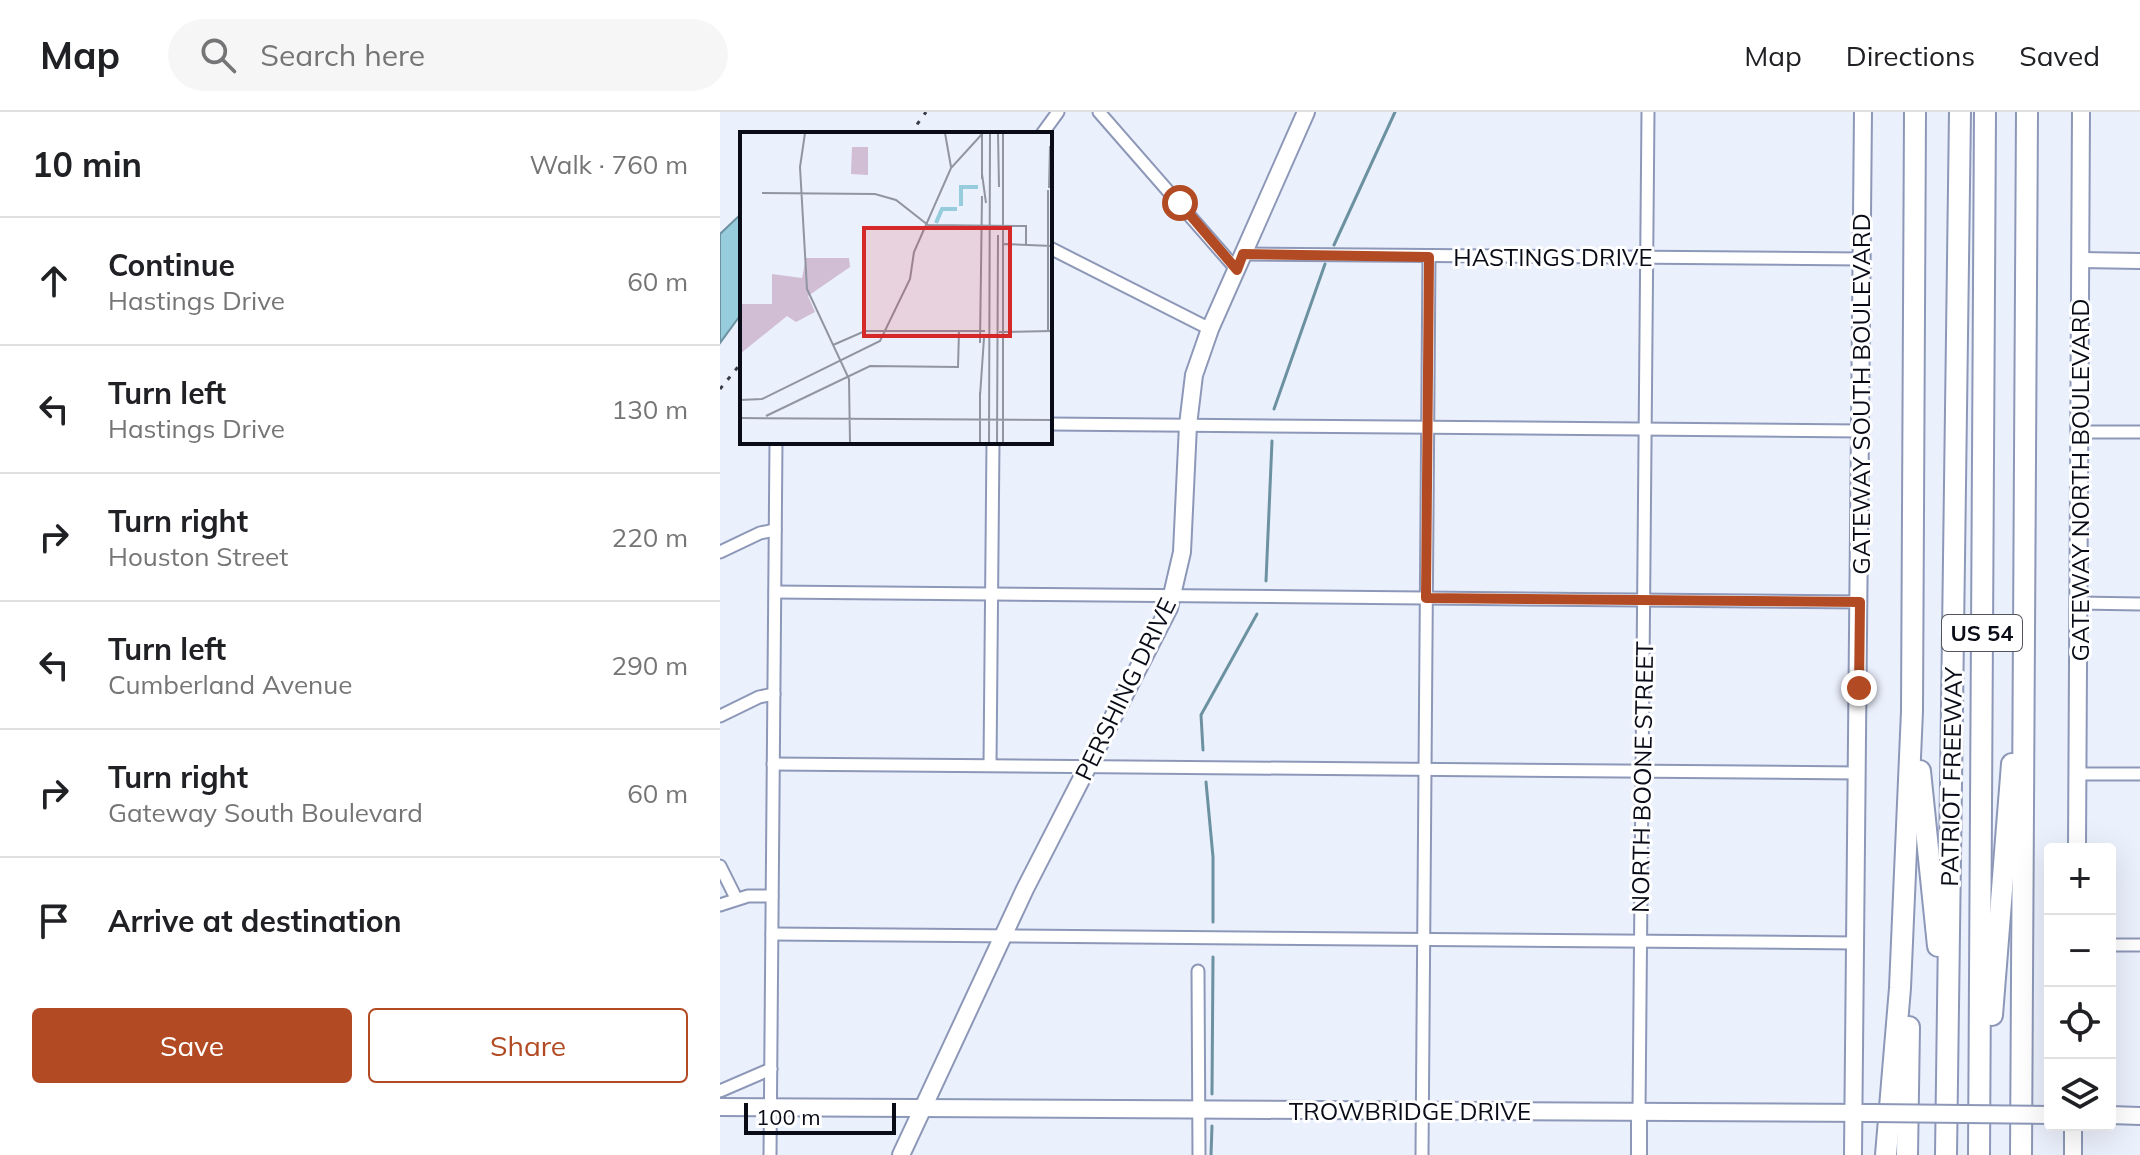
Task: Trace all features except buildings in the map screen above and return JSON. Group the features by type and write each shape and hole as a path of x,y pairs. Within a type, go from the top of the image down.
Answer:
{"highway":[{"path":"1886,1155 1900,988 1912,711 1915,112"},
{"name":"PATRIOT FREEWAY","path":"1946,1155 1960,112"},
{"name":"PATRIOT FREEWAY","path":"1979,1155 1985,112"},
{"path":"2021,1155 2027,112"},
{"path":"1988,1155 1992,1020 2004,863 2017,708 2025,693"},
{"path":"1912,711 1940,969 1948,989"},
{"path":"1907,835 1907,1155"},
{"path":"2022,1065 2031,1083 2032,1155"}],"main road":[{"name":"PERSHING DRIVE","path":"901,1155 1003,936 1087,767 1160,631 1173,596 1182,552 1188,425 1194,375 1210,329 1306,112"},
{"name":"GATEWAY SOUTH BOULEVARD","path":"1853,1155 1863,112"},
{"name":"GATEWAY NORTH BOULEVARD","path":"2077,843 2081,112"},
{"name":"TROWBRIDGE DRIVE","path":"720,1107 2044,1115"},
{"path":"2116,1115 2140,1116"},
{"path":"2073,1131 2073,1155"}],"street":[{"path":"1043,132 1058,112"},
{"path":"1099,112 1240,262"},
{"name":"NORTH BOONE STREET","path":"1639,1155 1648,112"},
{"path":"1052,249 1210,329"},
{"path":"1422,1155 1429,257"},
{"name":"HASTINGS DRIVE","path":"1240,262 1429,257 1862,259"},
{"path":"2081,260 2140,261"},
{"path":"1052,424 1861,431"},
{"path":"2080,432 2140,432"},
{"path":"770,1155 776,444"},
{"path":"990,765 993,444"},
{"path":"720,552 760,533 775,530"},
{"path":"775,592 1860,602"},
{"path":"2079,603 2140,604"},
{"path":"720,716 759,697 774,694"},
{"path":"773,764 1858,773"},
{"path":"2077,774 2140,774"},
{"path":"720,866 736,898"},
{"path":"720,905 736,898 772,896"},
{"path":"772,934 1857,943"},
{"path":"2116,945 2140,945"},
{"path":"1198,971 1199,1155"},
{"path":"720,1091 771,1069"}],"water":[{"path":"740,215 740,316 720,343 720,234"}],"waterway":[{"path":"1334,245 1395,112"},
{"path":"1274,409 1325,264"},
{"path":"1266,581 1272,441"},
{"path":"1203,750 1201,715 1257,614"},
{"path":"1206,782 1213,857 1213,922"},
{"path":"1212,1094 1213,957"},
{"path":"1211,1155 1212,1126"}],"railway":[{"path":"911,132 926,112"},
{"path":"720,389 740,364"}],"route":[{"path":"1180,203 1237,270 1243,254 1429,257 1426,598 1860,602 1859,688"}]}
